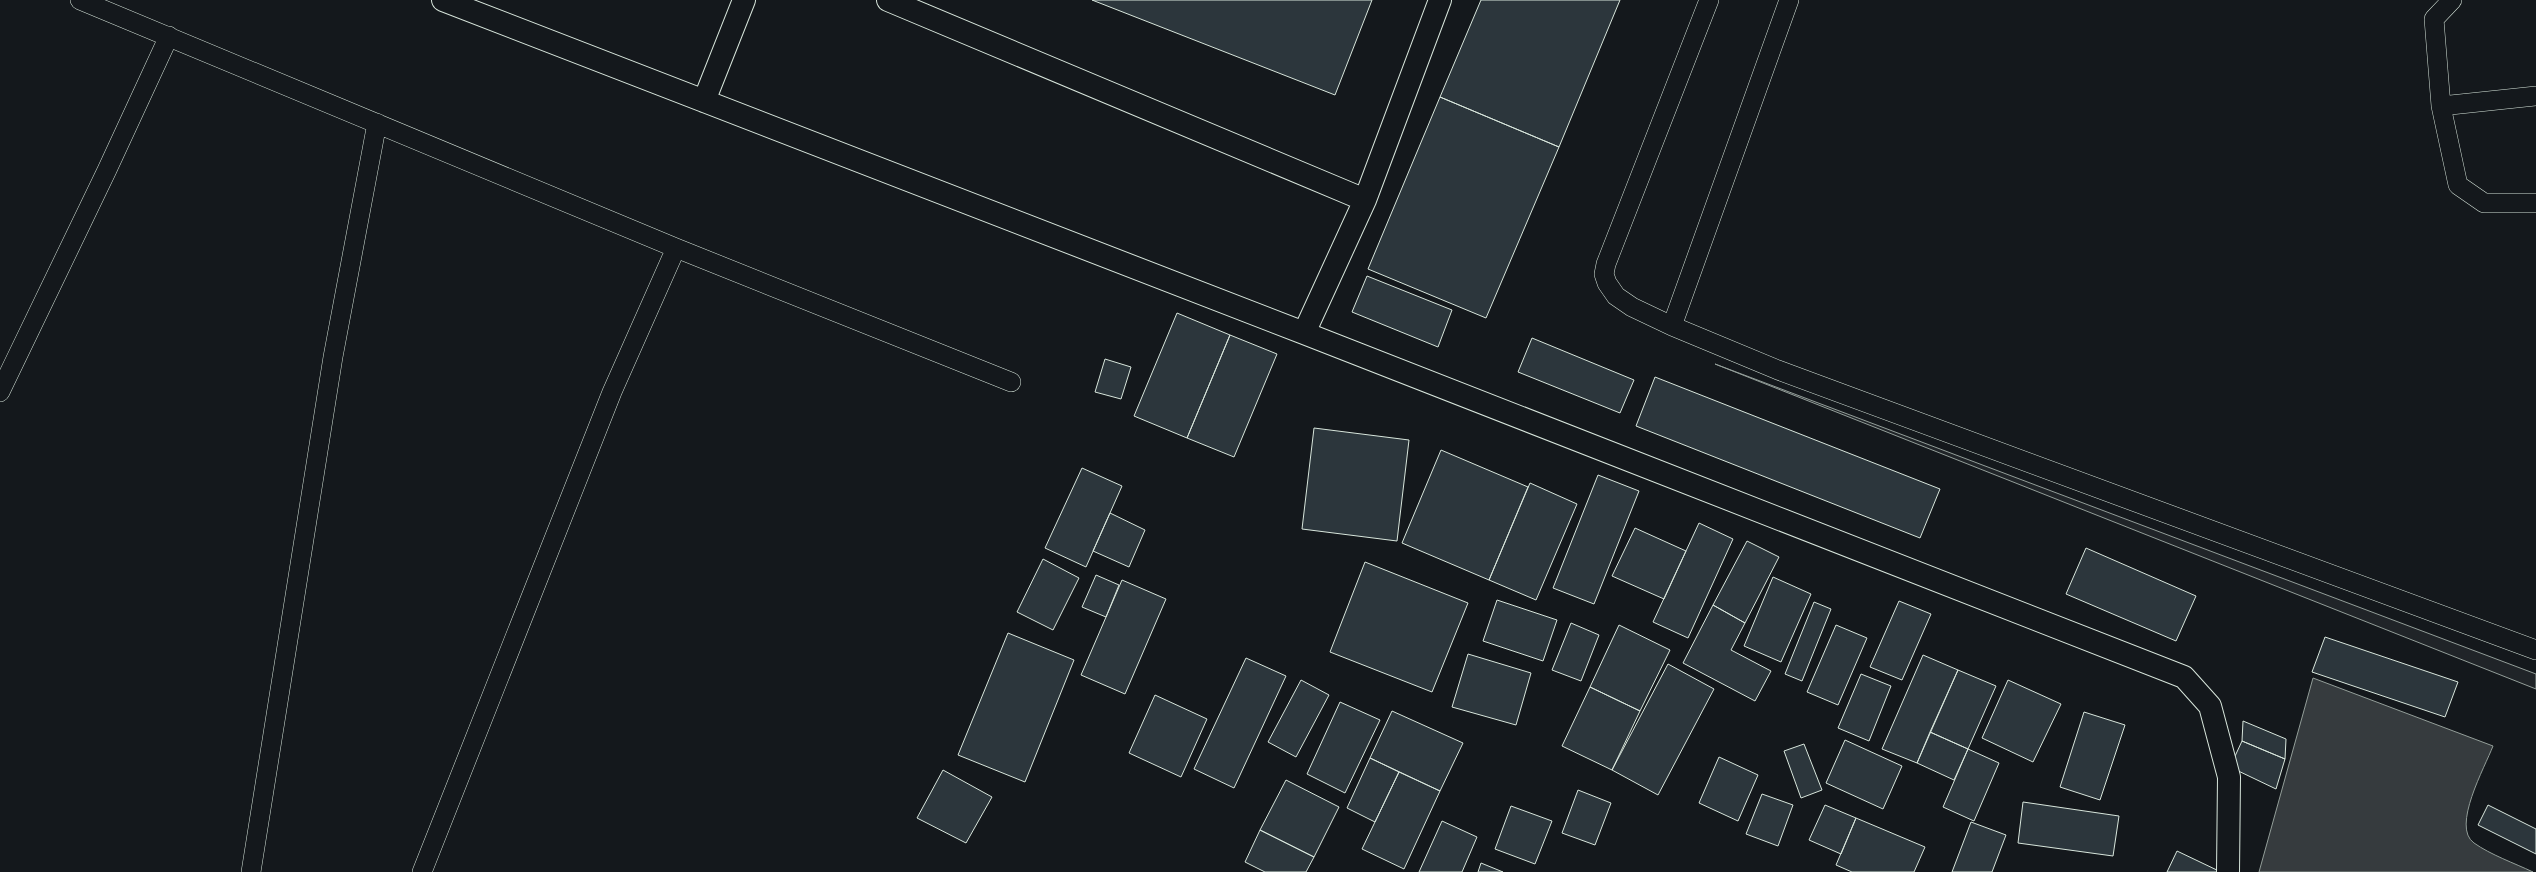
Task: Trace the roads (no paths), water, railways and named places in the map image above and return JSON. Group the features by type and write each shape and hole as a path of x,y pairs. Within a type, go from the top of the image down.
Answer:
{"street":[{"path":"444,0 1304,333 2184,678 2210,706 2229,777 2228,872"},
{"path":"704,100 744,0"},
{"path":"888,0 1365,200"},
{"path":"1304,333 1365,200 1440,0"}],"lane":[{"path":"80,0 676,248 1011,382"},
{"path":"1709,0 1606,264 1604,274 1616,296 1632,307 1672,326 1785,373 2536,650"},
{"path":"1672,326 1789,0"},
{"path":"2452,0 2434,19 2441,106 2458,185 2484,203 2536,203"},
{"path":"0,392 108,170 169,36"},
{"path":"2441,106 2536,96"},
{"path":"252,872 333,357 377,123"},
{"path":"422,872 612,392 676,248"}]}
